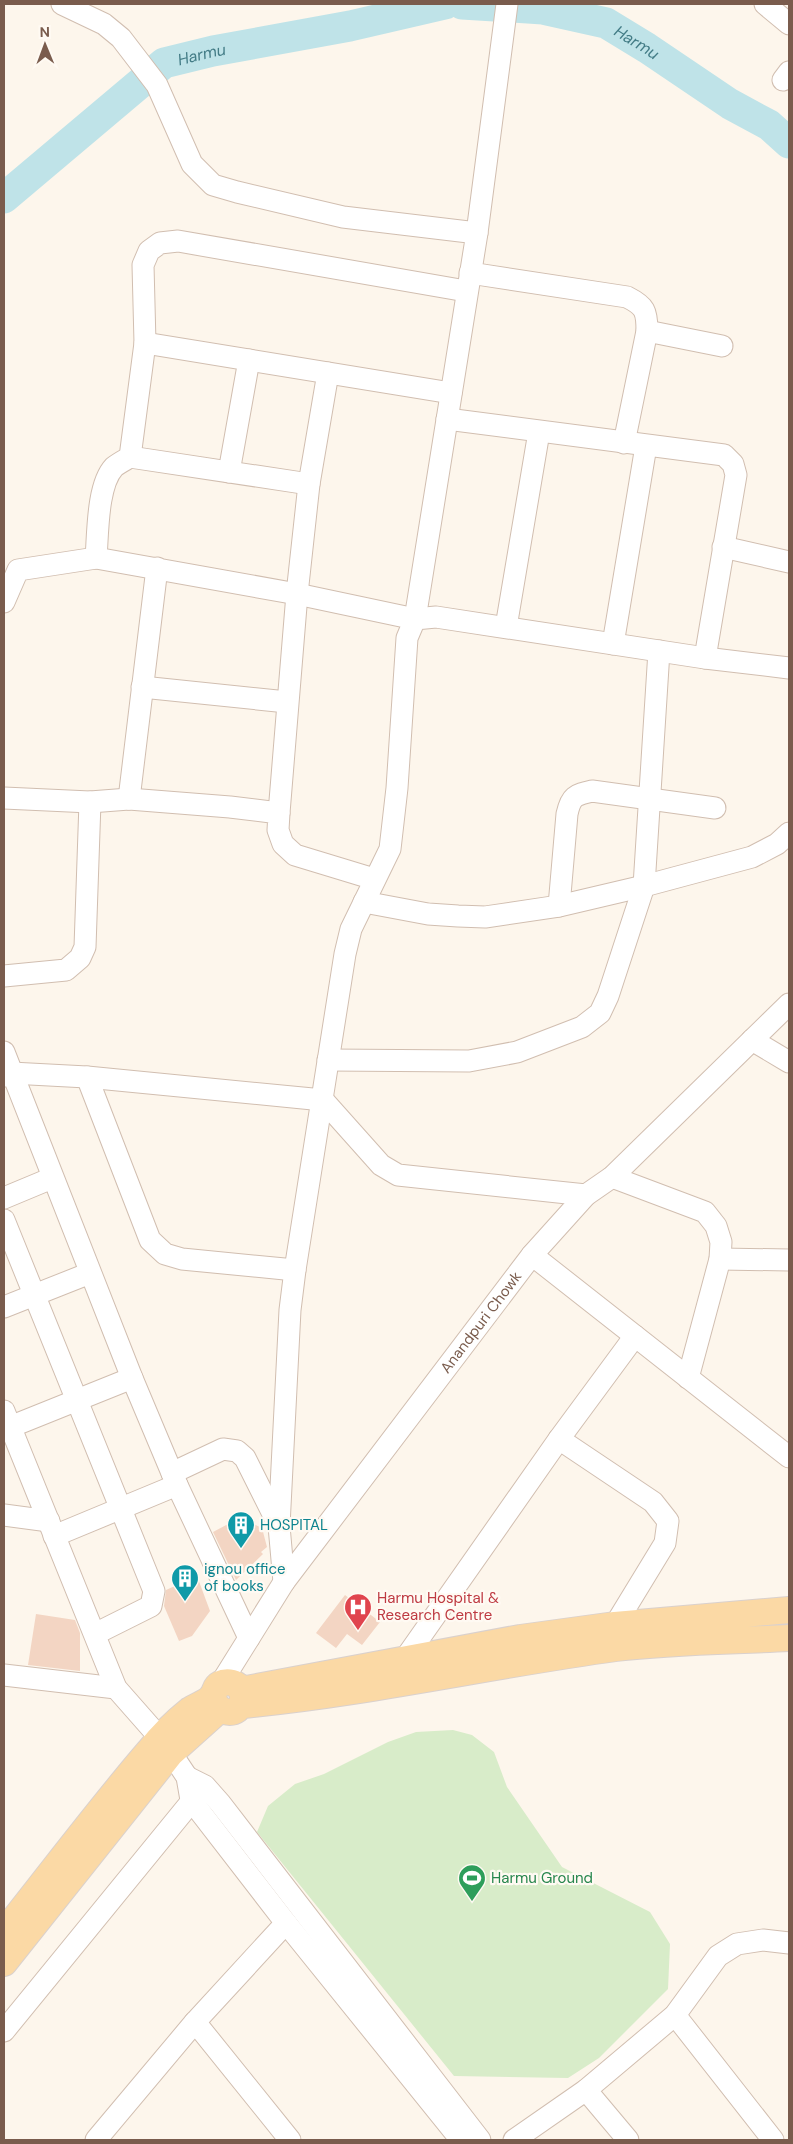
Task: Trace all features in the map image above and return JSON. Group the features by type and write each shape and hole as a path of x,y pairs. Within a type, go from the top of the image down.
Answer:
{"main road":[{"path":"4,1963 190,1710 227,1697 328,1672 520,1638 615,1625 789,1610"},
{"path":"227,1697 322,1696 495,1666 618,1648 789,1638"},
{"path":"4,1932 165,1746"}],"street":[{"path":"62,4 104,24 121,38 158,85 192,164 213,185 343,216 477,233"},
{"path":"284,1582 279,1526 290,1310 295,1270 345,954 352,929 392,841 407,638 415,619 477,233 507,4"},
{"path":"764,4 789,24"},
{"path":"130,457 145,343 143,265 149,250 160,242 178,241 468,282 627,297 640,303 647,315 647,331 624,443"},
{"path":"647,331 722,346"},
{"path":"145,343 451,393"},
{"path":"230,472 249,360"},
{"path":"328,373 309,484 287,702 278,830 283,844 295,855 374,879"},
{"path":"447,419 724,455 733,464 736,475 704,658"},
{"path":"506,628 539,432"},
{"path":"613,644 646,446"},
{"path":"96,558 102,494 106,481 114,468 130,457 309,484"},
{"path":"723,547 789,562"},
{"path":"4,602 18,570 96,558 297,594 415,619 436,617 704,658 789,668"},
{"path":"129,799 157,568"},
{"path":"328,1060 469,1061 517,1052 582,1027 600,1013 608,996 644,886 659,651"},
{"path":"142,687 287,702"},
{"path":"559,906 567,814 570,802 578,794 592,791 715,808"},
{"path":"4,798 90,802 129,799 279,813"},
{"path":"4,976 66,970 80,958 85,947 90,802"},
{"path":"364,902 428,914 485,917 559,906 644,886 752,857 777,844 789,833"},
{"name":"Anandpuri Chowk","path":"227,1697 249,1638 284,1582 532,1255 586,1195 612,1177 789,1004"},
{"path":"752,1040 789,1062"},
{"path":"4,1052 7,1075 52,1178 174,1479 249,1638"},
{"path":"7,1075 87,1077 323,1100 381,1166 398,1175 586,1195"},
{"path":"87,1077 150,1240 165,1254 182,1259 295,1270"},
{"path":"612,1177 705,1212 716,1226 721,1242 720,1259 688,1378"},
{"path":"4,1198 52,1178"},
{"path":"4,1220 154,1591 151,1606 95,1634"},
{"path":"532,1255 789,1457"},
{"path":"720,1259 789,1260"},
{"path":"4,1307 90,1273"},
{"path":"404,1660 559,1439 635,1336"},
{"path":"132,1378 77,1400 7,1419 116,1688 165,1746 286,1923 465,2137"},
{"path":"559,1439 653,1502 668,1521 665,1543 615,1625"},
{"path":"4,1515 52,1528 120,1508 174,1479 223,1449 237,1451 245,1458 279,1526"},
{"path":"4,1675 116,1688"},
{"path":"4,2031 194,1787"},
{"path":"194,1787 465,2137"},
{"path":"96,2140 195,2022 286,1923"},
{"path":"514,2140 586,2090 675,2015 718,1956 737,1944 763,1940 789,1943"},
{"path":"675,2015 774,2140"},
{"path":"195,2022 290,2140"},
{"path":"586,2090 628,2140"}],"green space":[{"name":"Harmu Ground","path":"453,1730 472,1735 494,1752 507,1787 562,1867 650,1912 670,1944 668,1989 599,2058 568,2078 454,2076 257,1832 268,1806 295,1784 324,1774 388,1742 416,1732"}],"building":[{"name":"HOSPITAL","path":"249,1522 262,1528 267,1547 261,1552 263,1554 236,1580 213,1532 230,1523 233,1528"},
{"name":"ignou office of books","path":"197,1576 210,1611 192,1636 179,1641 164,1606 166,1590"},
{"path":"345,1595 380,1622 362,1645 347,1634 336,1648 316,1633"},
{"path":"36,1614 75,1620 80,1633 80,1671 28,1665"}],"waterway":[{"name":"Harmu","path":"4,198 164,63 213,51 350,26 445,4"},
{"name":"Harmu","path":"462,4 543,9 606,23 730,104 769,125 789,143"}],"place":[{"name":"HOSPITAL","path":"241,1549"},
{"name":"ignou office of books","path":"185,1602"},
{"name":"Harmu Hospital & Research Centre","path":"358,1631"},
{"name":"Harmu Ground","path":"472,1902"}]}
